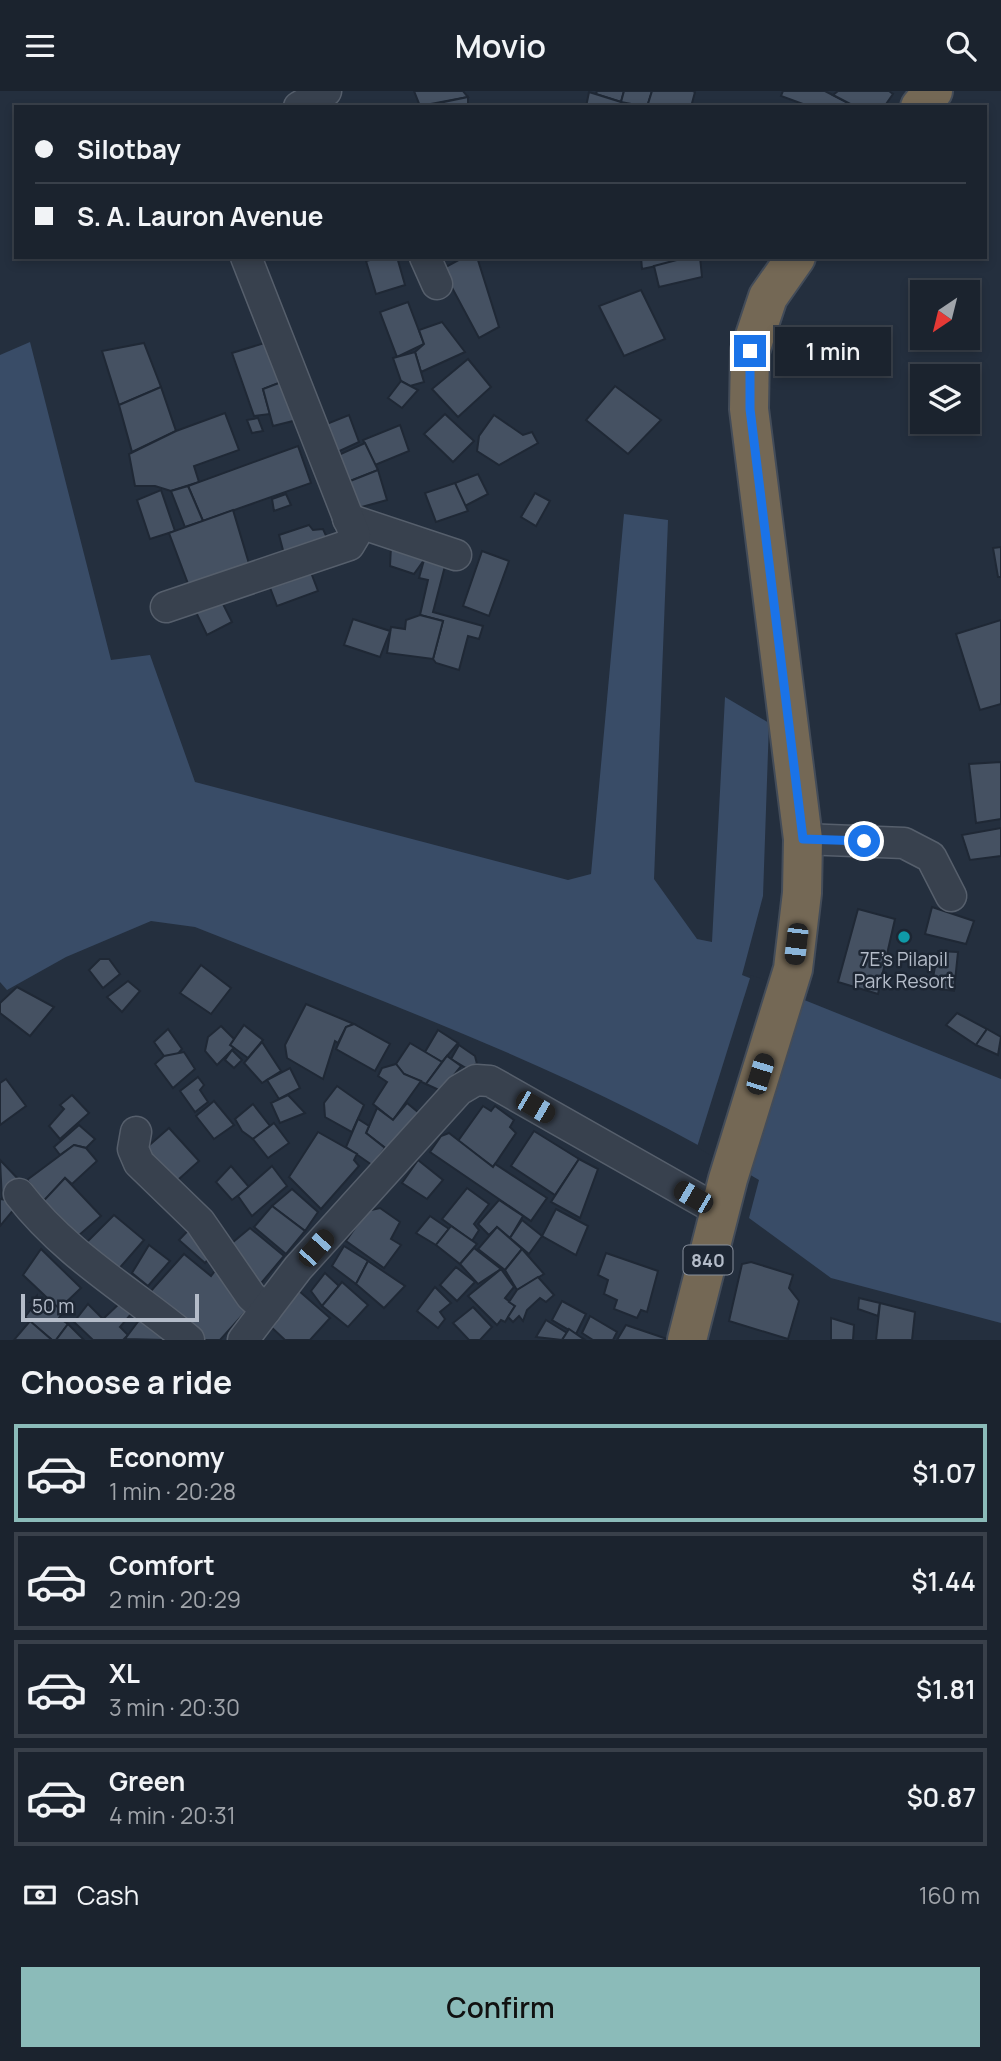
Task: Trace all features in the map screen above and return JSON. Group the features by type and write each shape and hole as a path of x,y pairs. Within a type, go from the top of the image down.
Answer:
{"highway":[{"path":"922,105 933,91"},
{"name":"840","path":"687,1340 724,1196 793,969 802,893 803,839 750,409 750,351 768,297 795,259"}],"street":[{"path":"302,105 326,91"},
{"path":"166,607 349,545 355,535 247,259"},
{"path":"426,259 438,284"},
{"path":"348,519 456,555"},
{"path":"803,839 904,843 931,857 951,896"},
{"path":"243,1340 298,1268 459,1090 476,1080 490,1081 724,1196"},
{"path":"136,1132 133,1149 139,1163 200,1222 250,1296 266,1310"},
{"path":"19,1195 38,1219 79,1257 188,1340"}],"water":[{"path":"30,342 111,660 150,655 195,782 568,880 591,874 624,514 668,520 654,879 697,939 712,942 725,697 769,723 763,896 742,975 1001,1079 1001,1323 831,1278 749,1218 759,1180 692,1142 623,1106 482,1042 195,927 151,921 66,957 7,990 0,982 0,355"}],"pier":[{"path":"751,975 802,994 744,1176 697,1147"}],"building":[{"path":"414,91 463,91 468,97 425,105 420,105"},
{"path":"597,91 624,91 621,102 596,94"},
{"path":"624,91 652,91 648,105 621,102"},
{"path":"652,91 695,92 692,105 648,105"},
{"path":"783,91 825,91 852,105 806,105 781,96"},
{"path":"838,91 889,91 893,94 885,105 852,105 833,95"},
{"path":"589,92 621,102 620,105 586,105"},
{"path":"468,97 468,105 439,103"},
{"path":"398,259 405,285 376,294 366,261"},
{"path":"460,259 478,259 499,327 479,338 442,269"},
{"path":"641,259 689,259 642,269"},
{"path":"680,259 700,259 702,277 659,287 654,266"},
{"path":"641,290 665,339 624,356 599,306"},
{"path":"408,302 424,344 397,357 380,312"},
{"path":"442,322 465,352 421,372 415,352 424,344 419,330"},
{"path":"271,341 284,381 263,389 270,414 254,416 232,353"},
{"path":"144,343 161,387 119,405 102,351"},
{"path":"415,352 424,382 410,386 401,381 393,358"},
{"path":"468,359 491,387 458,417 432,389"},
{"path":"284,381 297,420 273,426 263,389"},
{"path":"401,381 418,390 402,408 388,398"},
{"path":"615,386 661,420 628,454 586,420"},
{"path":"161,387 176,431 132,452 119,405"},
{"path":"225,413 239,450 194,466 199,482 171,491 155,486 135,486 129,454 176,431"},
{"path":"445,414 474,441 453,462 424,434"},
{"path":"349,415 359,442 331,455 319,427"},
{"path":"494,415 523,435 532,432 538,443 499,465 477,451 479,436"},
{"path":"258,418 263,431 252,433 247,420"},
{"path":"400,425 409,451 375,465 363,440"},
{"path":"365,443 378,470 340,485 334,457"},
{"path":"298,446 311,483 203,521 188,486"},
{"path":"378,470 387,500 351,510 340,485"},
{"path":"478,474 488,494 463,507 455,483"},
{"path":"455,483 468,511 436,522 425,493"},
{"path":"188,486 203,521 185,527 171,491"},
{"path":"161,490 175,531 150,539 137,500"},
{"path":"535,493 550,501 536,526 521,517"},
{"path":"286,494 291,505 274,511 272,499"},
{"path":"233,510 250,567 190,589 169,533"},
{"path":"309,525 313,530 323,529 328,540 284,554 279,535"},
{"path":"391,546 424,560 414,574 390,566"},
{"path":"1001,547 1001,577 998,577 993,548"},
{"path":"482,551 509,561 489,616 463,606"},
{"path":"424,560 445,566 433,612 483,626 479,639 468,636 459,670 436,663 433,659 443,621 420,615 428,580 419,578"},
{"path":"307,562 318,591 277,606 266,577"},
{"path":"219,596 232,622 207,635 194,608"},
{"path":"420,615 443,621 433,659 387,653 391,627 405,629 406,620"},
{"path":"353,619 390,631 380,657 344,645"},
{"path":"1001,620 1001,704 980,710 956,634"},
{"path":"1001,762 1001,819 976,823 969,764"},
{"path":"1001,828 1001,856 970,860 962,835"},
{"path":"932,907 974,921 966,944 925,934"},
{"path":"858,909 895,919 878,994 838,982"},
{"path":"938,951 958,952 954,991 931,988"},
{"path":"100,959 109,959 120,974 103,988 89,970"},
{"path":"201,965 231,988 211,1014 180,993"},
{"path":"128,981 140,991 122,1012 107,997"},
{"path":"17,987 54,1007 30,1036 0,1013 0,1003"},
{"path":"306,1004 354,1024 346,1027 338,1043 335,1041 323,1079 287,1058 285,1045"},
{"path":"957,1013 987,1029 976,1045 946,1025"},
{"path":"354,1024 390,1044 375,1071 336,1049 346,1027"},
{"path":"244,1025 263,1040 248,1058 230,1045"},
{"path":"221,1026 234,1039 230,1045 234,1048 217,1065 205,1051 208,1037"},
{"path":"168,1029 182,1049 176,1056 164,1056 154,1042"},
{"path":"987,1029 1001,1037 998,1055 976,1045"},
{"path":"438,1030 458,1043 442,1062 425,1052"},
{"path":"262,1042 281,1071 262,1083 244,1063"},
{"path":"410,1043 442,1062 426,1084 404,1074 396,1064"},
{"path":"459,1045 475,1056 477,1064 466,1068 451,1059"},
{"path":"232,1050 242,1060 234,1068 225,1060"},
{"path":"184,1052 195,1069 173,1088 155,1064 164,1056"},
{"path":"447,1056 461,1066 441,1091 426,1084"},
{"path":"396,1064 404,1074 421,1081 393,1120 373,1104 387,1082 378,1076 382,1068"},
{"path":"290,1068 300,1088 279,1099 267,1080"},
{"path":"198,1077 204,1085 200,1090 208,1102 195,1112 180,1091"},
{"path":"6,1079 26,1106 0,1125 0,1083"},
{"path":"337,1086 364,1105 352,1132 325,1117 324,1103"},
{"path":"72,1095 89,1113 60,1139 49,1126 64,1109 60,1105"},
{"path":"288,1095 305,1113 280,1123 271,1103"},
{"path":"214,1101 234,1125 214,1139 196,1116"},
{"path":"407,1103 419,1113 388,1150 366,1133 377,1108 393,1120"},
{"path":"253,1104 270,1126 253,1139 242,1131 235,1119"},
{"path":"483,1106 491,1111 495,1106 514,1120 510,1127 516,1133 493,1167 458,1141"},
{"path":"358,1119 369,1126 366,1133 385,1148 372,1165 346,1147"},
{"path":"274,1123 289,1143 268,1158 253,1139"},
{"path":"79,1125 95,1139 86,1148 74,1145 60,1155 54,1147"},
{"path":"169,1128 199,1161 169,1188 138,1155"},
{"path":"534,1131 579,1159 555,1195 511,1166"},
{"path":"318,1132 357,1154 354,1160 359,1166 321,1209 289,1177"},
{"path":"449,1133 493,1167 495,1164 547,1198 531,1221 430,1152 441,1136"},
{"path":"74,1145 86,1148 97,1161 72,1184 65,1178 44,1201 27,1180"},
{"path":"579,1159 598,1169 580,1218 551,1202"},
{"path":"0,1160 21,1182 13,1198 2,1201"},
{"path":"418,1160 443,1180 427,1199 402,1183"},
{"path":"231,1166 249,1187 232,1200 216,1182"},
{"path":"272,1166 287,1186 252,1216 238,1196"},
{"path":"65,1178 101,1216 70,1243 35,1210"},
{"path":"467,1188 489,1204 474,1224 479,1230 472,1241 442,1219"},
{"path":"292,1189 318,1212 305,1231 272,1206"},
{"path":"0,1199 7,1200 15,1208 0,1226"},
{"path":"499,1200 523,1216 510,1238 497,1227 489,1235 478,1224"},
{"path":"272,1206 305,1231 286,1254 254,1227"},
{"path":"380,1208 400,1222 391,1239 401,1245 384,1268 346,1241 367,1211"},
{"path":"556,1209 588,1226 576,1255 542,1236"},
{"path":"114,1215 144,1240 117,1271 84,1245"},
{"path":"430,1216 449,1229 436,1245 416,1233"},
{"path":"522,1220 542,1236 529,1254 510,1238"},
{"path":"196,1222 219,1247 205,1263 179,1240"},
{"path":"451,1226 477,1244 460,1264 436,1245"},
{"path":"497,1227 522,1249 505,1270 478,1249"},
{"path":"250,1228 284,1256 251,1295 220,1253"},
{"path":"149,1245 170,1261 148,1286 132,1273"},
{"path":"344,1246 368,1261 356,1284 332,1266"},
{"path":"474,1248 501,1269 478,1284 460,1264"},
{"path":"41,1249 81,1288 59,1309 23,1275"},
{"path":"522,1249 544,1274 517,1290 505,1270"},
{"path":"606,1253 658,1271 647,1312 641,1310 637,1318 614,1309 617,1300 604,1294 608,1280 598,1275"},
{"path":"184,1254 211,1276 221,1263 248,1309 220,1340 203,1340 150,1292"},
{"path":"368,1261 405,1286 384,1308 356,1284"},
{"path":"751,1262 793,1275 789,1288 799,1301 788,1339 729,1321 742,1264"},
{"path":"456,1267 475,1282 457,1301 440,1285"},
{"path":"501,1269 514,1287 505,1298 515,1306 505,1322 501,1320 497,1325 468,1296"},
{"path":"325,1273 339,1286 322,1306 311,1291"},
{"path":"538,1277 554,1295 546,1302 540,1298 527,1310 523,1321 519,1316 513,1322 508,1317 515,1306 509,1302 517,1290"},
{"path":"342,1282 368,1305 348,1327 322,1306"},
{"path":"435,1287 451,1303 440,1312 445,1319 438,1328 417,1311"},
{"path":"298,1290 330,1318 310,1340 285,1340 269,1325"},
{"path":"859,1298 880,1303 878,1316 858,1309"},
{"path":"38,1300 49,1306 52,1302 63,1312 59,1318 68,1324 56,1340 52,1340 25,1317"},
{"path":"122,1301 132,1313 120,1327 128,1335 123,1340 93,1340 74,1322 88,1304 103,1319"},
{"path":"562,1301 586,1314 576,1334 552,1320"},
{"path":"880,1303 915,1312 912,1340 876,1340"},
{"path":"473,1307 492,1327 480,1340 469,1340 453,1323"},
{"path":"143,1315 165,1340 125,1339"},
{"path":"590,1316 617,1332 613,1340 593,1340 582,1333"},
{"path":"831,1318 854,1325 853,1340 831,1340"},
{"path":"546,1320 567,1333 562,1340 536,1337"},
{"path":"30,1321 52,1340 14,1340"},
{"path":"68,1324 84,1340 56,1340"},
{"path":"626,1325 670,1340 617,1340"},
{"path":"569,1329 585,1340 562,1340"}],"place":[{"name":"7E's Pilapil Park Resort","path":"904,937"}],"route":[{"path":"750,351 750,409 803,839 864,841"}]}
